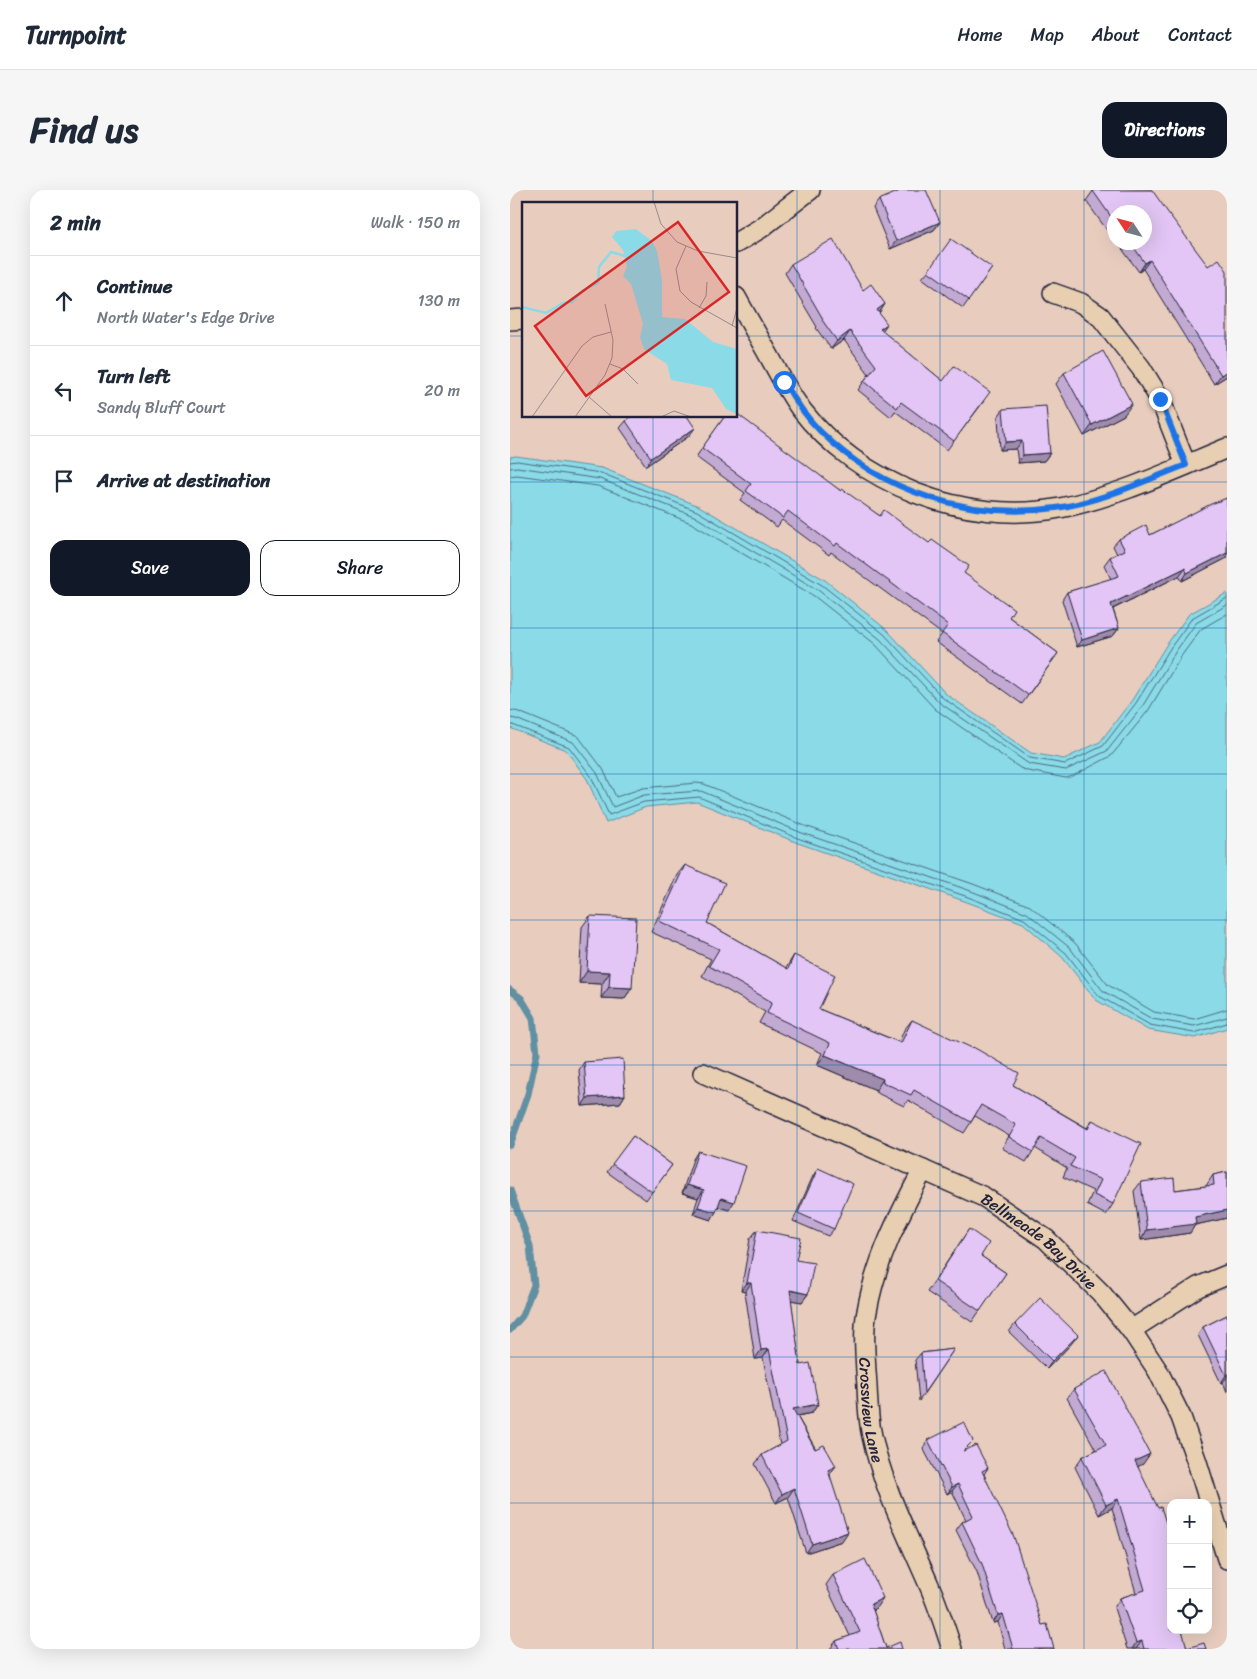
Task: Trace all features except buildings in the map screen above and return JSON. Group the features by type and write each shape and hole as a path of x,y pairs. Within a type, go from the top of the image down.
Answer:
{"street":[{"path":"738,242 761,228 810,190"},
{"path":"1053,293 1081,303 1100,316 1141,368 1160,399 1186,465"},
{"path":"738,301 800,408 819,430 860,464 908,491 948,504 981,510 1034,511 1057,508 1109,495 1227,448"},
{"name":"Bellmeade Bay Drive","path":"703,1073 984,1197 1046,1238 1101,1293 1131,1330 1158,1371 1181,1417 1227,1559"},
{"name":"Crossview Lane","path":"923,1170 898,1216 882,1255 867,1311 865,1336 868,1409 880,1468 901,1522 930,1587 952,1649"},
{"path":"1131,1330 1198,1287 1227,1275"}],"water":[{"path":"516,456 602,468 699,506 825,580 887,630 946,694 1031,753 1064,759 1100,742 1132,700 1167,644 1189,614 1227,593 1227,1028 1195,1038 1148,1030 1096,1000 1062,957 1023,923 798,843 697,802 646,807 606,823 587,779 566,750 510,728 510,457"}],"waterway":[{"path":"510,990 521,998 533,1018 537,1053 528,1094 510,1145"},
{"path":"510,1190 530,1246 534,1285 522,1316 510,1330"}],"route":[{"path":"784,382 800,408 819,430 860,464 908,491 948,504 981,510 1034,511 1081,503 1109,495 1186,465 1160,399"}]}
